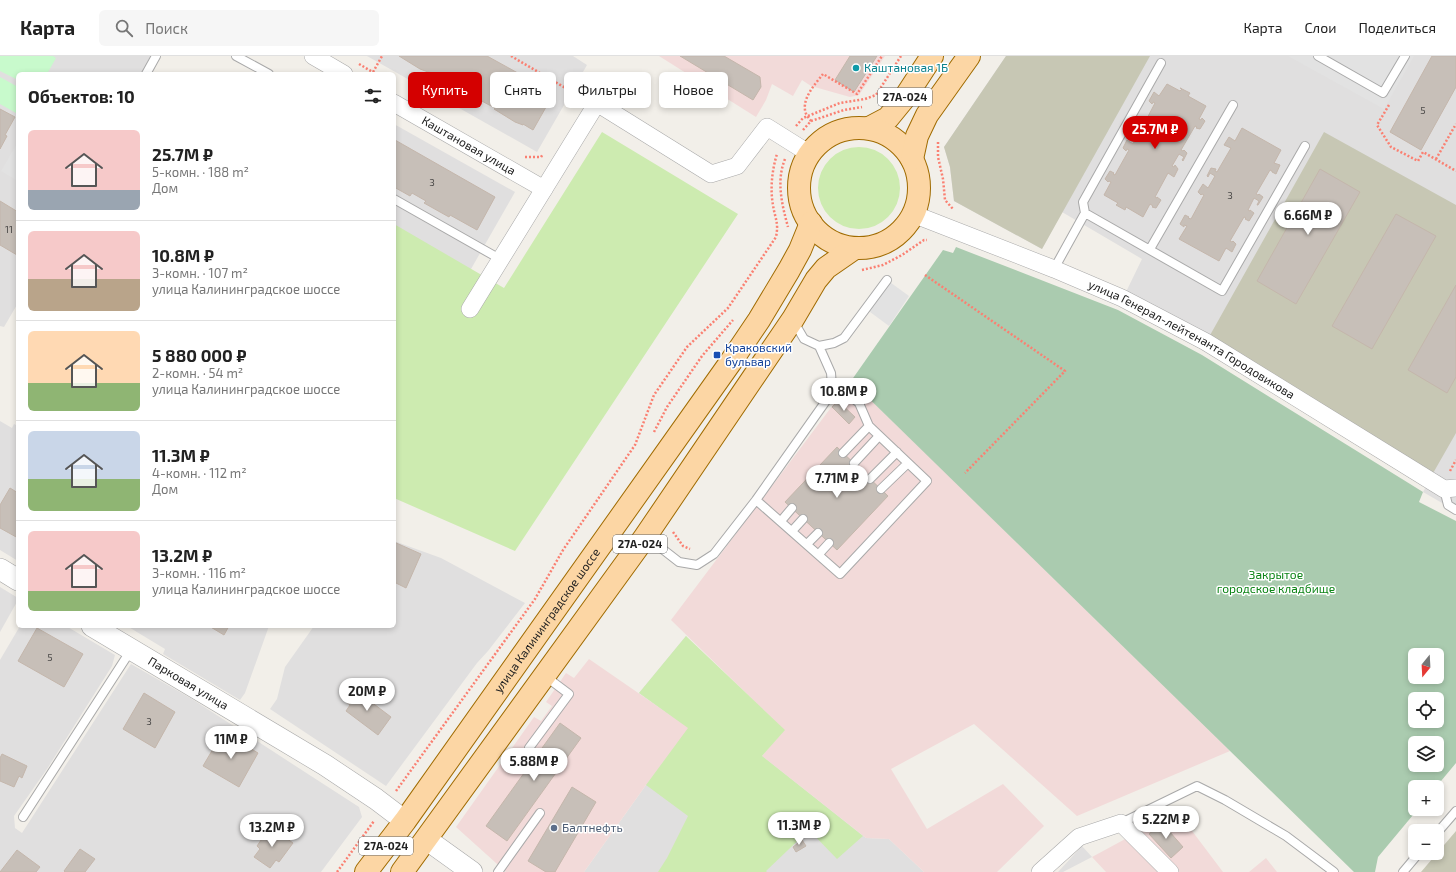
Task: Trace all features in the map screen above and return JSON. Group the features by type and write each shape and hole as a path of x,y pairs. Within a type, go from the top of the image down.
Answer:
{"main road":[{"name":"27А-024","path":"869,128 888,118 906,96 932,56"},
{"path":"912,159 917,136 927,116 969,56"},
{"name":"27А-024","path":"402,872 645,537 793,320 816,280 826,268 852,250 881,246 913,214 917,203 919,184 917,170 912,159 905,149 890,136 869,128 847,129 824,140 810,154 800,177 799,196 814,230 830,242 852,250"},
{"name":"улица Калининградское шоссе","path":"366,872 405,821 759,320 800,250 811,223"}],"street":[{"path":"313,56 341,72"},
{"path":"470,309 597,103 711,174 737,166 767,128 810,154"},
{"name":"Каштановая улица","path":"396,104 544,189"},
{"name":"улица Генерал-лейтенанта Городовикова","path":"913,214 1054,269 1122,298 1206,342 1450,489"},
{"path":"0,569 16,579"},
{"name":"Парковая улица","path":"95,628 325,765 405,821"},
{"path":"1040,872 1079,837 1121,822 1170,872"},
{"path":"426,839 465,870"}],"lane":[{"path":"147,72 156,56"},
{"path":"236,56 265,72"},
{"path":"1318,56 1383,93 1405,56"},
{"path":"1054,269 1085,213 1083,202 1161,63"},
{"path":"1150,249 1233,105"},
{"path":"1085,213 1222,291 1305,146"},
{"path":"396,200 500,259"},
{"path":"793,320 804,339 819,346 834,343 844,338 887,280"},
{"path":"645,537 679,562 697,565 714,554 756,500 828,398 832,386 831,373 819,346"},
{"path":"756,500 840,574 927,481 869,426 859,403 832,381"},
{"path":"843,453 869,426"},
{"path":"854,463 879,436"},
{"path":"870,479 896,452"},
{"path":"881,489 908,463"},
{"path":"1450,489 1448,505 1456,510"},
{"path":"781,521 792,508"},
{"path":"792,531 803,519"},
{"path":"807,544 818,533"},
{"path":"819,554 829,543"},
{"path":"23,817 131,650"},
{"path":"529,748 569,694 544,675"},
{"path":"1121,822 1197,786 1225,800 1286,836 1334,872"},
{"path":"1444,825 1456,811"},
{"path":"498,872 540,813"},
{"path":"1403,872 1413,860"}],"path":[{"path":"356,63 373,72 382,56"},
{"path":"511,56 564,87"},
{"path":"868,106 844,110 811,121 805,110 809,94 823,74 857,94 882,56"},
{"path":"337,872 535,599 562,550 635,445 654,395 687,348 728,308 776,237 778,227 771,190 776,155 784,138 802,118 840,102 865,99 876,95 901,56"},
{"path":"1389,104 1377,125 1391,147 1418,161 1424,152 1456,171"},
{"path":"1436,159 1456,124"},
{"path":"938,138 938,157 943,179 945,200 950,208 955,211"},
{"path":"523,158 541,157 545,151"},
{"path":"860,270 883,265 902,255 924,240 930,239"},
{"path":"925,275 1065,371 965,473"},
{"path":"676,527 672,532 683,546 692,550"}],"shaded area":[{"path":"0,56 156,56 147,72 16,72 16,306 4,327 0,326"},
{"path":"367,56 573,56 587,65 583,72 564,72 564,105 537,152 459,108 482,108 482,72 408,72 408,79"},
{"path":"659,56 885,56 859,95 850,97 811,86 802,80 793,96 772,84 766,100 756,117 728,99 728,72 684,72"},
{"path":"1006,56 1456,56 1456,511 1423,492 1432,476 1126,292 1142,259 1062,212 1042,249 954,201 950,167 944,147"},
{"path":"1006,56 1150,56 1042,249 954,201 950,167 944,147"},
{"path":"1288,56 1414,56 1384,109"},
{"path":"396,125 515,192 467,276 396,237"},
{"path":"1324,132 1456,205 1456,433 1432,475 1209,337"},
{"path":"16,145 16,180 1,171"},
{"path":"887,280 909,296 889,326 866,309"},
{"path":"851,381 1230,751 1077,816 974,724 891,769 927,829 1003,784 1044,826 997,872 924,872 889,839 866,838 762,756 784,730 671,620"},
{"path":"0,421 12,428 14,424 16,425 16,560 0,550"},
{"path":"396,542 441,558 525,603 477,663 386,786 270,709 277,699 285,667 313,628 396,628"},
{"path":"0,587 16,597 16,604 0,632"},
{"path":"19,628 69,628 115,655 112,666 47,769 14,816 15,828 22,833 131,664 192,699 359,807 362,817 321,872 0,872 0,660"},
{"path":"130,628 268,628 245,693 240,700 163,654 165,649"},
{"path":"686,636 762,756 866,838 889,839 924,872 584,872 688,728 639,693"},
{"path":"589,659 689,728 584,872 506,872 456,827 534,717 541,721 552,706 546,702 566,673 574,678"},
{"path":"1177,811 1223,872 1106,872 1092,857"},
{"path":"1456,831 1456,872 1421,872 1431,860 1444,860 1444,845"},
{"path":"1082,846 1092,857 1063,872 1058,872"},
{"path":"1266,858 1277,872 1249,872"}],"green space":[{"path":"0,56 53,56 56,58 48,72 16,72 16,79 0,71"},
{"path":"0,77 16,86 16,113 0,104"},
{"path":"602,132 738,214 515,551 396,499 396,225 504,288"},
{"path":"859,147 875,150 888,159 897,172 900,188 897,204 888,217 875,226 859,229 843,226 830,217 821,204 818,188 821,172 830,159 843,150"},
{"name":"Закрытое городское кладбище","path":"956,247 1118,310 1202,355 1423,492 1419,502 1456,521 1456,763 1442,780 1408,780 1408,816 1412,816 1378,857 1375,872 1354,872 851,381 943,250 953,253"},
{"path":"686,636 785,730 762,756 863,836 837,859 809,830 766,871 767,872 658,872 667,858 688,816 646,785 688,728 639,693"}],"building":[{"path":"399,56 487,56 516,72 490,72 490,105 482,101 482,72 428,72 420,69"},
{"path":"680,56 724,56 760,77 761,87 753,100 728,85 728,72 707,72"},
{"name":"Каштановая 1Б","path":"850,56 877,56 854,92 835,80"},
{"path":"1432,56 1456,56 1456,87 1421,150 1390,132"},
{"path":"1167,84 1180,91 1182,89 1190,93 1188,96 1206,106 1199,119 1201,120 1202,118 1205,121 1200,129 1196,128 1197,127 1195,126 1181,150 1184,150 1187,153 1183,161 1182,160 1184,157 1179,154 1172,166 1174,167 1175,165 1178,169 1174,177 1168,173 1155,197 1161,200 1156,208 1152,207 1153,206 1150,204 1143,217 1126,207 1125,210 1116,205 1118,203 1104,195 1111,182 1108,182 1105,179 1110,171 1115,175 1129,150 1127,149 1126,151 1123,148 1127,140 1133,144 1139,132 1135,129 1133,133 1132,132 1136,124 1140,125 1142,128 1155,103 1153,102 1152,104 1149,101 1154,92 1159,96"},
{"path":"545,108 533,130 523,124 515,122 494,109"},
{"path":"0,109 15,117 5,135 7,136 0,149"},
{"path":"1242,128 1281,150 1274,163 1280,165 1276,174 1270,170 1256,194 1263,197 1258,205 1259,201 1254,198 1248,210 1254,213 1249,221 1244,217 1230,241 1233,241 1236,244 1232,252 1226,248 1219,261 1179,239 1187,226 1184,225 1184,227 1180,224 1185,215 1191,219 1204,195 1201,195 1198,192 1203,184 1208,188 1215,176 1210,173 1208,177 1207,176 1211,168 1216,169 1215,171 1217,172 1231,148 1224,145 1229,137 1235,141"},
{"path":"396,141 495,197 477,230 424,203 426,201 412,193 410,196 396,188"},
{"path":"1320,169 1360,192 1296,304 1257,281"},
{"path":"0,201 16,211 16,254 0,245"},
{"path":"1396,214 1436,236 1372,349 1332,326"},
{"path":"1456,285 1456,377 1447,393 1408,370"},
{"path":"838,401 855,417 849,424 832,407"},
{"path":"837,447 888,496 837,550 785,502"},
{"path":"10,488 16,492 16,537 0,528 0,505"},
{"path":"396,543 421,554 406,588 396,583"},
{"path":"37,628 83,654 64,687 18,661"},
{"path":"212,628 228,628 224,635"},
{"path":"354,689 391,717 378,735 346,711 350,705 345,701 347,698 345,697 348,692 350,694"},
{"path":"144,693 175,712 155,748 123,729"},
{"path":"560,723 581,738 507,841 486,826"},
{"path":"223,732 258,753 239,787 203,766"},
{"path":"2,754 27,766 22,778 19,776 14,787 0,781 0,758"},
{"path":"572,787 596,802 555,872 546,872 528,861"},
{"path":"1162,823 1183,847 1171,858 1149,834"},
{"path":"270,827 293,843 279,862 276,860 270,868 254,857 260,849 257,846"},
{"path":"802,840 806,846 796,852 793,847"},
{"path":"80,849 95,859 85,872 65,872 64,871"},
{"path":"17,850 40,867 36,872 0,872"}],"place":[{"name":"Каштановая 1Б","path":"856,68"},
{"name":"Краковский бульвар","path":"717,355"},
{"name":"Балтнефть","path":"554,828"}]}
